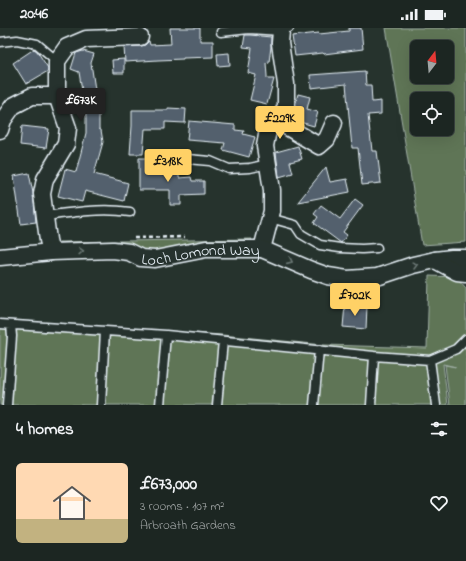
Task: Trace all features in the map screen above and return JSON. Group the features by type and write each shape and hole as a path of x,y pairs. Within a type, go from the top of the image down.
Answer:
{"street":[{"path":"262,249 272,211 272,190 264,146 268,130 279,122 286,106 286,84 280,43 285,30"},
{"path":"51,252 42,194 45,179 66,144 68,128 57,96 57,61 67,47 86,39 140,37"},
{"path":"0,130 3,120 13,106 32,96 57,96"},
{"path":"279,122 319,146 327,139 334,123"},
{"name":"Loch Lomond Way","path":"0,257 51,252 112,250 129,252 141,258 155,259 206,249 262,249 311,270 328,276 346,279 377,277 435,260 466,258"},
{"path":"435,260 457,272 466,273"}],"lane":[{"path":"221,32 249,29 285,30"},
{"path":"0,42 17,40 37,44 57,61"},
{"path":"163,166 187,159 210,161 229,169 250,168 268,164"},
{"path":"45,216 98,210 118,210 130,212"},
{"path":"270,218 295,225 301,234 320,245 340,248 377,248"},
{"path":"0,324 166,336 430,360 456,349 466,339"},
{"path":"7,405 12,336 11,325"},
{"path":"101,405 105,331"},
{"path":"160,405 166,336"},
{"path":"217,405 223,341"},
{"path":"314,405 319,350"},
{"path":"371,405 374,356"},
{"path":"430,360 436,405"}],"green space":[{"path":"386,28 466,28 466,242 422,245"},
{"path":"252,239 250,242 151,252 65,245 59,242"},
{"path":"429,276 456,277 466,288 466,405 450,405 445,365 456,367 443,364 448,405 0,405 0,324 117,328 222,335 324,345 427,348"}],"building":[{"path":"170,28 200,28 200,41 213,41 213,57 125,62 124,47 141,46 145,45 149,41 150,45 171,44"},
{"path":"349,28 361,28 363,49 295,56 292,36 349,31"},
{"path":"245,35 271,37 269,62 266,63 267,78 274,79 267,104 250,100 256,75 248,73 252,48 243,47"},
{"path":"34,49 37,51 48,68 48,71 26,84 13,63"},
{"path":"83,51 94,54 91,63 99,116 99,129 101,130 103,142 94,174 128,183 124,201 85,191 82,202 58,196 65,169 76,172 86,133 86,114 81,114 81,103 75,103 74,91 82,91 79,72 71,69 76,53"},
{"path":"229,53 230,65 218,66 217,54"},
{"path":"124,59 124,73 113,73 112,60"},
{"path":"365,71 366,85 371,85 372,102 381,101 381,114 368,115 372,151 377,151 381,183 362,185 358,148 352,148 346,84 311,88 310,75"},
{"path":"298,94 310,97 307,109 318,112 314,126 291,118 295,110"},
{"path":"168,108 186,109 185,123 165,122 165,129 145,129 143,154 130,154 132,110 168,110"},
{"path":"189,121 235,125 235,130 244,131 243,134 255,137 249,157 223,150 225,143 187,140"},
{"path":"22,126 49,129 46,148 20,145"},
{"path":"298,146 302,159 290,162 293,173 279,177 276,152"},
{"path":"139,158 151,158 151,173 179,173 179,178 191,177 192,181 204,181 204,194 181,195 181,205 170,205 170,190 139,190"},
{"path":"326,167 330,182 347,179 350,192 298,202"},
{"path":"29,173 36,222 21,224 14,176"},
{"path":"355,199 363,205 343,232 347,235 341,243 314,223 318,217 314,214 321,205 340,219"},
{"path":"345,305 367,306 366,329 343,327"}]}
